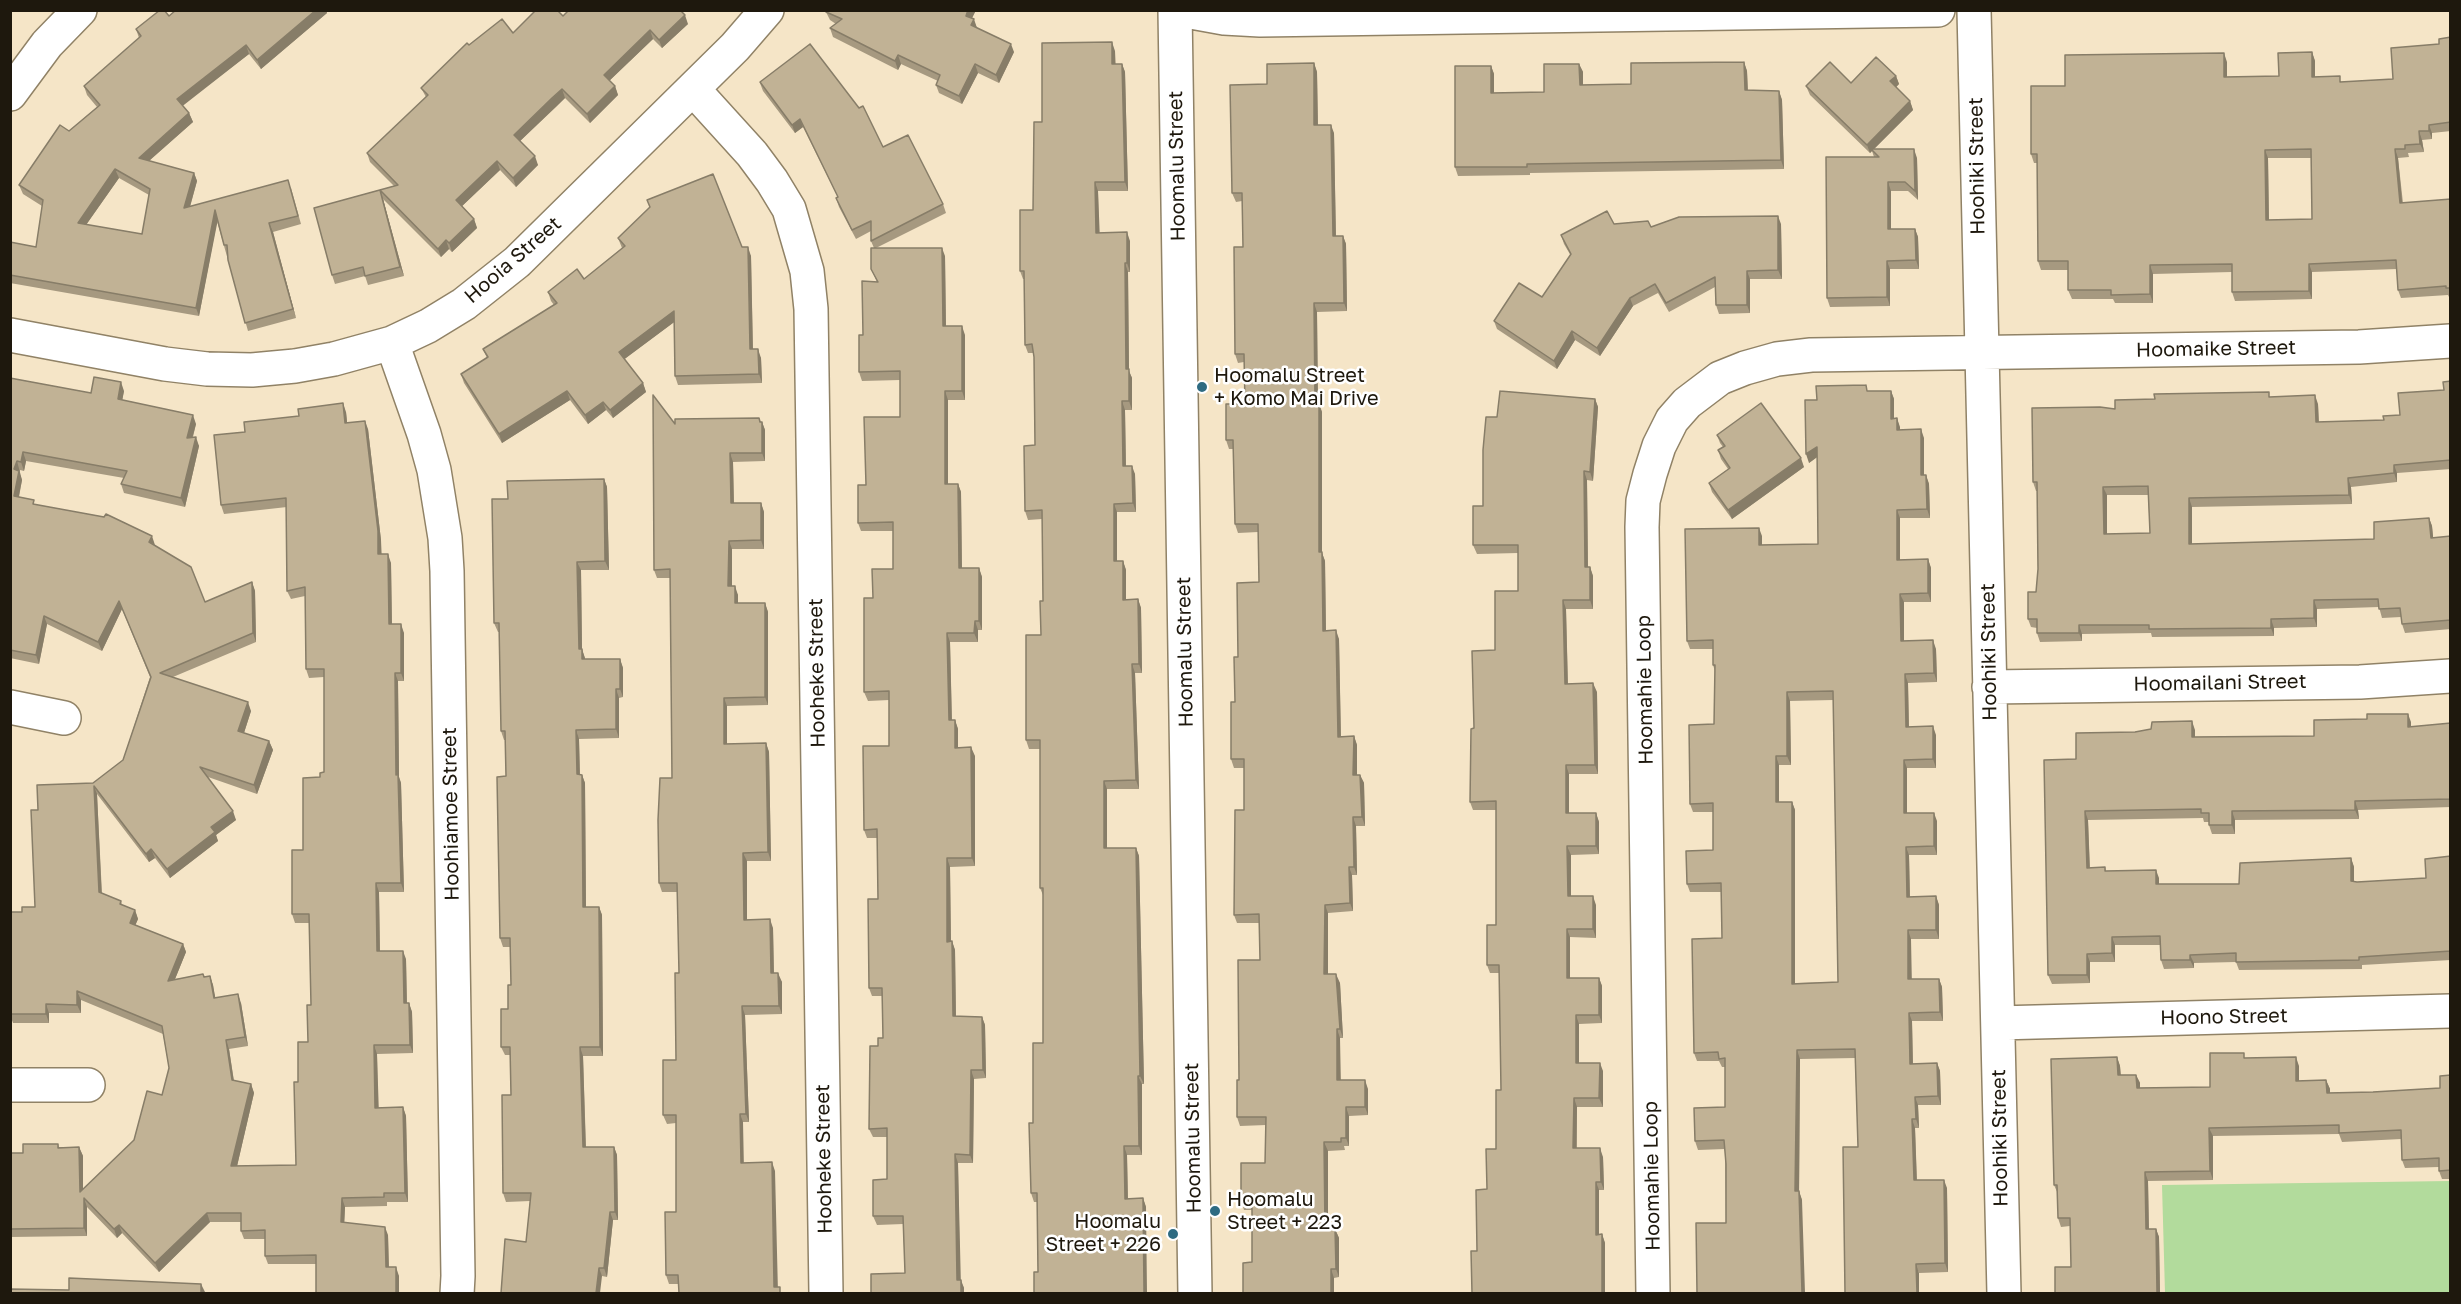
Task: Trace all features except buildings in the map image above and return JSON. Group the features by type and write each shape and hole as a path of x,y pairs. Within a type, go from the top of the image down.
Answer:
{"street":[{"path":"10,94 47,44 80,10"},
{"name":"Hooia Street","path":"10,335 165,364 207,369 252,370 334,359 392,343 437,320 491,284 517,262 735,47 767,10"},
{"name":"Hoomalu Street","path":"1175,10 1195,1293"},
{"path":"1180,10 1224,18 1260,20 1938,10"},
{"name":"Hoohiki Street","path":"1974,10 2004,1293"},
{"name":"Hooheke Street","path":"693,89 752,154 789,209 807,271 811,309 826,1293"},
{"name":"Hoomaike Street","path":"1981,352 2359,347 2451,341"},
{"name":"Hoohiamoe Street","path":"392,343 424,434 434,470 447,571 457,1293"},
{"name":"Hoomahie Loop","path":"1653,1293 1642,527 1644,501 1659,446 1672,420 1687,403 1720,378 1745,368 1776,359 1811,355 1981,352"},
{"name":"Hoomailani Street","path":"1989,687 2360,682 2451,676"},
{"path":"10,707 64,718"},
{"name":"Hoono Street","path":"1998,1023 2451,1011"},
{"path":"10,1085 88,1085"}],"green space":[{"path":"2450,1181 2450,1293 2165,1293 2162,1185"}],"place":[{"name":"Hoomalu Street + Komo Mai Drive","path":"1202,387"},
{"name":"Hoomalu Street + 223","path":"1215,1211"},
{"name":"Hoomalu Street + 226","path":"1173,1234"}]}
